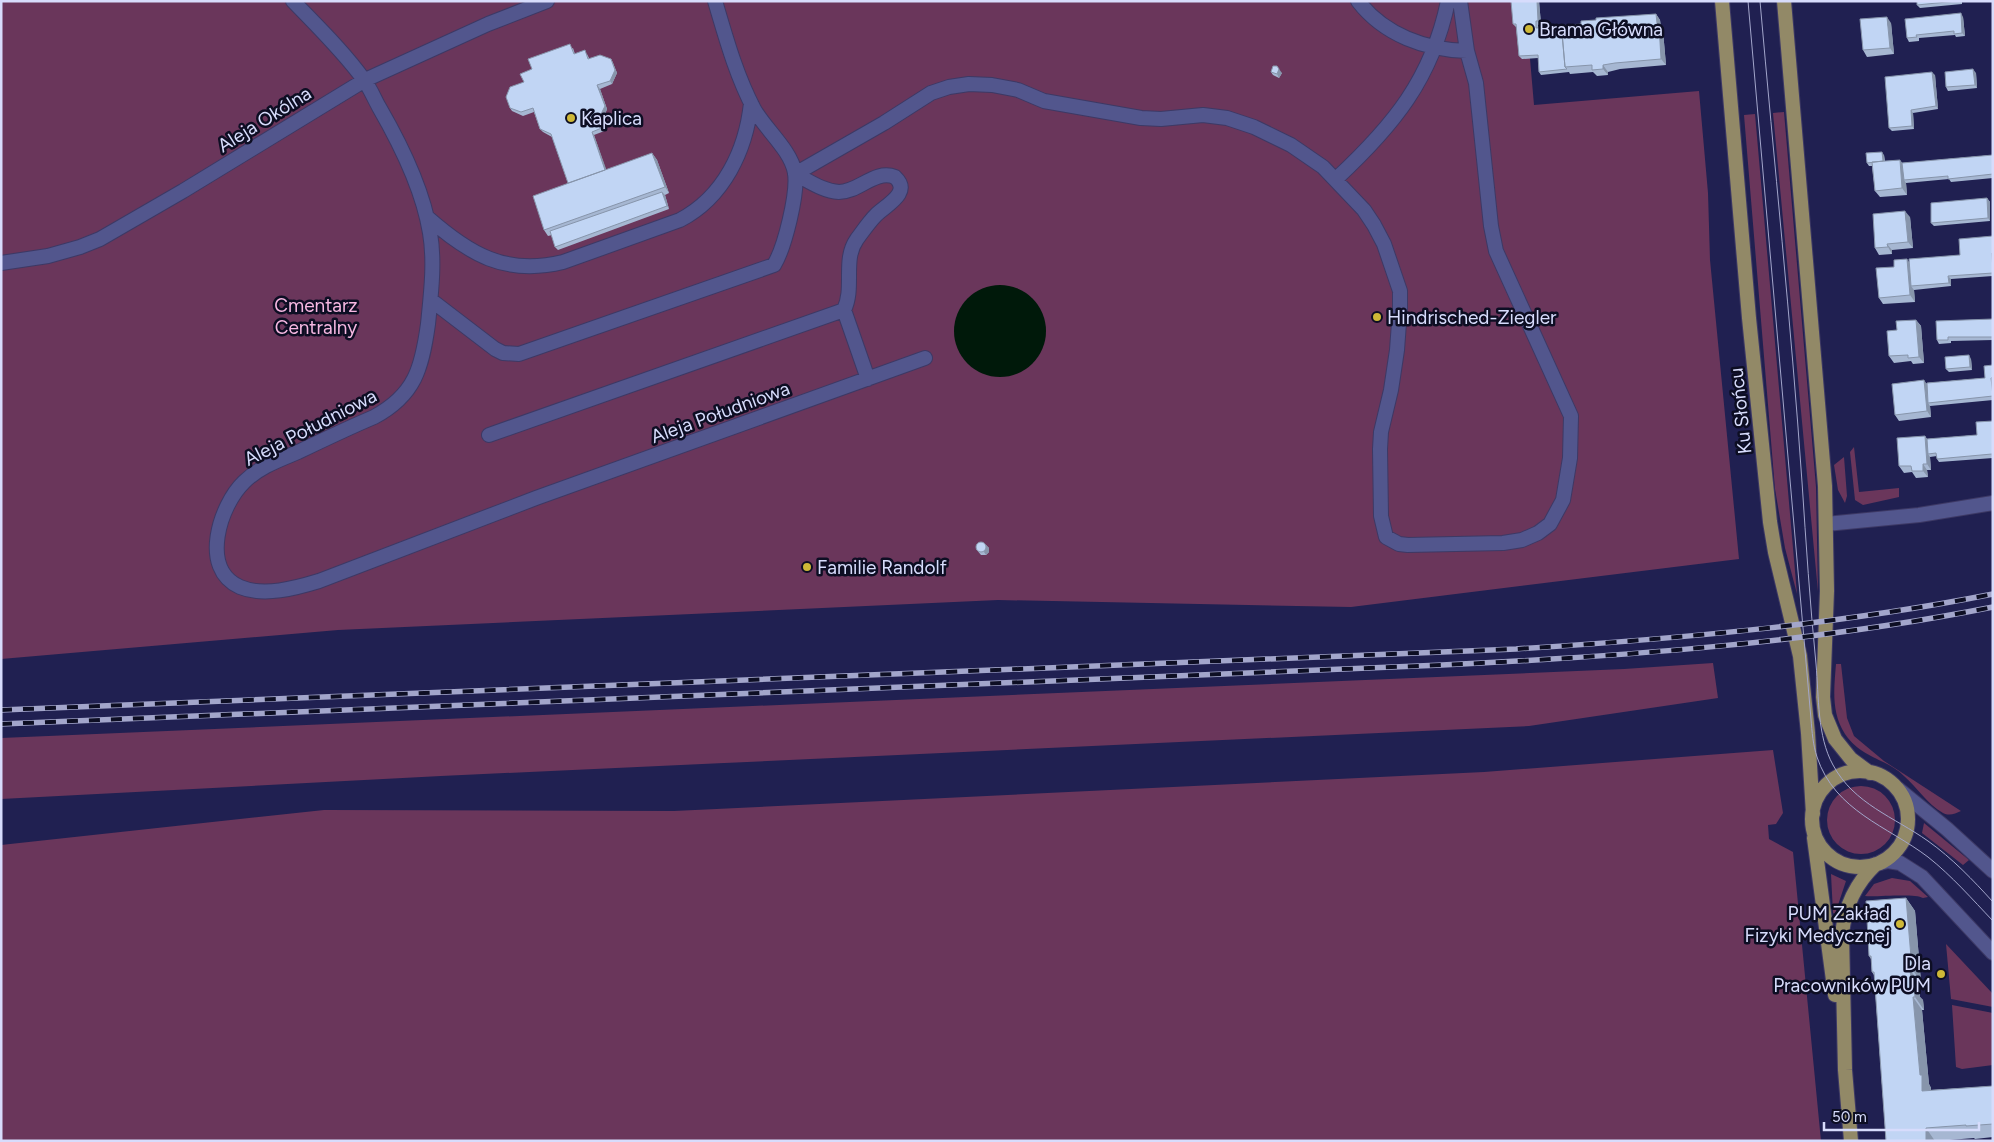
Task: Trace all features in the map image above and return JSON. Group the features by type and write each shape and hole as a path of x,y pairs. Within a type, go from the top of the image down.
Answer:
{"main road":[{"name":"Ku Słońcu","path":"1722,1 1749,318 1770,522 1775,552 1800,656 1808,733 1813,814"},
{"path":"1784,1 1822,446 1827,601 1823,694 1825,715 1829,729 1842,749 1860,767 1898,789 1907,810 1906,830 1898,848 1890,857 1866,874 1854,890 1844,923 1842,968 1845,1070"},
{"path":"1851,1141 1845,1070 1813,830 1813,814 1819,795 1832,780 1850,772 1870,773"},
{"path":"1813,830 1822,848 1837,861 1856,867 1878,864"}],"street":[{"name":"Aleja Południowa","path":"293,1 364,80 401,148 427,217 432,248 431,300 422,361 413,384 406,393 380,414 260,470 243,483 229,501 220,522 217,548 222,570 234,584 242,588 266,590 290,588 320,582 536,498 925,358"},
{"name":"Aleja Okólna","path":"1,263 48,256 100,239 183,191 364,80 488,24 547,1"},
{"path":"431,300 495,349 502,353 519,354 774,264 784,245 794,195 795,174 793,164 761,121 751,103 735,66 715,1"},
{"path":"1358,1 1381,24 1412,40 1436,48 1467,51"},
{"path":"1336,180 1392,122 1420,80 1436,48 1448,1"},
{"path":"795,174 884,123 931,93 949,87 969,84 992,85 1018,90 1044,101 1141,118 1161,119 1203,115 1234,120 1254,127 1291,145 1323,167 1364,210 1384,244 1400,291 1397,350 1392,390 1380,449 1381,516 1386,537 1392,542 1408,545 1503,543 1522,540 1538,533 1550,524 1563,500 1570,458 1571,416 1496,251 1491,226 1476,83 1467,51 1460,1"},
{"path":"427,217 448,236 492,261 506,265 534,267 572,259 680,220 710,198 727,176 743,143 749,124 751,103"},
{"path":"795,174 818,186 834,191 848,191 872,179 886,175 895,177 900,185 900,194 875,217 850,250 849,296 844,310 868,379"},
{"path":"489,435 844,310"},
{"path":"1826,524 1918,515 1993,503"},
{"path":"1898,789 1947,829 1993,871"},
{"path":"1878,864 1888,861 1900,863 1922,877 1993,953"}],"green space":[{"name":"Cmentarz Centralny","path":"1,1 1525,1 1534,105 1699,91 1708,193 1710,260 1739,559 1351,607 998,600 338,630 1,659"},
{"path":"1784,112 1816,487 1818,592 1773,113"},
{"path":"1755,114 1797,594 1785,548 1775,489 1744,115"},
{"path":"1854,447 1859,492 1899,488 1899,497 1863,505 1855,500 1850,452"},
{"path":"1844,457 1847,496 1845,503 1838,490 1834,465"},
{"path":"1713,663 1718,698 1529,726 441,776 1,799 1,738 1624,669"},
{"path":"1836,664 1841,664 1847,718 1854,736 1884,761 1961,811 1952,814 1943,813 1932,805 1897,770 1866,754 1845,734 1835,709"},
{"path":"1773,750 1783,813 1776,824 1768,825 1769,839 1793,852 1821,1141 1,1141 1,845 324,810 674,811 1484,772"},
{"path":"1861,786 1874,789 1885,796 1892,807 1895,820 1892,833 1885,844 1874,851 1861,854 1848,851 1837,844 1830,833 1827,820 1830,807 1837,796 1848,789"},
{"path":"1924,823 1969,860 1963,865 1922,833"},
{"path":"1831,874 1846,881 1835,914 1833,913"},
{"path":"1892,878 1910,881 1928,897 1905,895 1865,896 1874,884"},
{"path":"1946,944 1993,994 1993,1007 1951,999"},
{"path":"1952,1005 1993,1013 1993,1065 1962,1069 1956,1067"}],"shaded area":[{"path":"1000,285 1018,288 1033,298 1043,313 1046,331 1043,349 1033,364 1018,374 1000,377 982,374 967,364 957,349 954,331 957,313 967,298 982,288"}],"building":[{"path":"1511,1 1537,1 1538,21 1536,21 1536,28 1581,24 1581,31 1562,33 1565,67 1567,69 1539,72 1538,55 1519,56 1516,24 1513,24"},
{"path":"1917,1 1957,1 1917,5"},
{"path":"1961,13 1962,33 1954,34 1954,31 1916,35 1917,37 1907,38 1905,19"},
{"path":"1656,14 1659,25 1661,59 1615,63 1603,65 1603,69 1592,70 1592,65 1565,67 1562,33 1581,31 1581,21 1596,20 1596,18"},
{"path":"1887,17 1890,48 1863,50 1860,19"},
{"name":"Kaplica","path":"570,44 574,54 585,50 588,59 600,55 611,59 615,70 610,81 597,85 605,106 600,116 604,127 592,132 605,170 568,183 551,134 540,129 533,108 521,112 510,108 506,97 510,87 524,82 520,74 532,69 528,59"},
{"path":"1273,66 1277,66 1279,69 1277,74 1271,72"},
{"path":"1973,69 1975,85 1946,87 1945,72"},
{"path":"1932,72 1936,106 1911,110 1912,126 1889,128 1885,77"},
{"path":"1882,152 1883,161 1867,163 1866,153"},
{"path":"652,153 665,187 544,230 533,196"},
{"path":"1993,155 1993,174 1948,179 1948,176 1904,180 1902,163"},
{"path":"1900,160 1902,188 1875,191 1872,162"},
{"path":"662,192 667,206 555,247 550,231"},
{"path":"1987,198 1988,218 1931,223 1931,203"},
{"path":"1905,211 1908,242 1887,244 1888,247 1875,248 1873,214"},
{"path":"1993,236 1993,273 1948,276 1949,283 1911,286 1909,259 1960,255 1959,239"},
{"path":"1907,259 1910,295 1879,298 1876,268 1894,267 1894,260"},
{"path":"1993,319 1993,337 1948,337 1948,340 1937,340 1936,321"},
{"path":"1916,320 1919,357 1908,358 1908,355 1889,356 1887,331 1897,330 1896,321"},
{"path":"1969,355 1970,367 1946,369 1945,357"},
{"path":"1993,365 1993,377 1991,378 1993,396 1928,403 1927,383 1985,378 1984,366"},
{"path":"1924,380 1927,411 1895,415 1892,384"},
{"path":"1993,421 1993,460 1992,454 1937,459 1936,453 1928,454 1927,439 1977,435 1976,422"},
{"path":"1925,436 1927,464 1923,464 1923,471 1912,471 1911,466 1899,466 1897,438"},
{"path":"979,542 983,542 986,547 985,551 979,552 976,549 976,545"},
{"path":"1906,898 1912,969 1910,970 1915,997 1913,997 1920,1075 1922,1075 1922,1091 1993,1086 1993,1124 1926,1128 1926,1141 1886,1141 1874,972 1872,972 1871,956 1869,956 1866,901"}],"tram line":[{"path":"1748,1 1812,729 1817,757 1825,776 1849,804 1937,864 1993,921"},
{"path":"1760,1 1798,422 1818,703 1824,742 1833,765 1852,790 1876,809 1915,832 1937,848 1962,870 1993,902"}],"railway":[{"path":"1,710 1516,649 1636,641 1756,629 1875,614 1993,594"},
{"path":"1,724 1442,665 1581,657 1787,639 1856,630 1993,607"}],"place":[{"name":"Brama Główna","path":"1529,29"},
{"name":"Kaplica","path":"571,118"},
{"name":"Hindrisched-Ziegler","path":"1377,317"},
{"name":"Familie Randolf","path":"807,567"},
{"name":"PUM Zakład Fizyki Medycznej","path":"1900,924"},
{"name":"Dla Pracowników PUM","path":"1941,974"}]}
